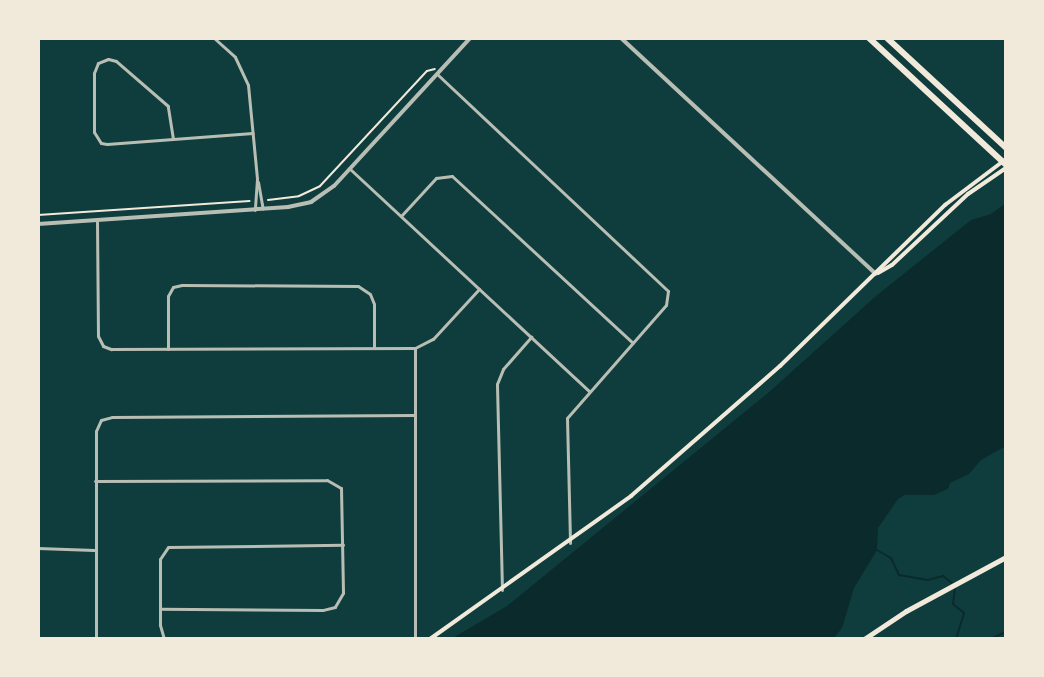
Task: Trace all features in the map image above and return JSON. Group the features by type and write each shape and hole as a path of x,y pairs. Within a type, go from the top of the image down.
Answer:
{"highway":[{"path":"869,38 1006,164"},
{"path":"887,38 1006,148"}],"main road":[{"path":"430,639 570,543 631,496 764,380 876,274 892,265 1006,164"},
{"path":"864,639 1006,557"}],"street":[{"path":"214,38 235,57 245,75 263,209"},
{"path":"38,224 293,207 315,200 350,169 470,38"},
{"path":"621,38 876,274"},
{"path":"173,139 168,106 116,61 108,59 98,63 94,71 96,140 107,144 253,133"},
{"path":"437,74 665,285 668,294 666,305 589,391 567,421 570,543"},
{"path":"350,169 589,391"},
{"path":"401,216 436,178 452,176 633,343"},
{"path":"255,210 257,179"},
{"path":"97,222 100,342 111,349 415,348 433,339 479,289"},
{"path":"168,349 169,292 178,285 358,286 374,301 374,348"},
{"path":"502,590 497,384 503,369 531,337"},
{"path":"415,348 415,639"},
{"path":"96,639 95,481 96,431 100,421 112,417 415,415"},
{"path":"95,481 327,480 340,486 343,495 343,595 337,606 323,610 160,609"},
{"path":"164,639 160,609 160,559 166,548 175,545 343,545"},
{"path":"38,548 96,550"},
{"path":"873,632 877,639"}],"path":[{"path":"266,200 299,196 320,186 430,68 434,69"},
{"path":"38,215 251,201"}],"water":[{"path":"1006,203 1006,446 981,460 969,474 950,483 948,489 934,495 905,495 898,499 878,528 877,550 854,588 842,628 833,639 451,639 507,606 768,393 876,296 971,220 991,214"}],"waterway":[{"path":"877,550 891,558 899,575 928,580 943,576 952,583"},
{"path":"955,588 953,604 964,613 956,639"},
{"path":"990,639 1006,632"}]}
